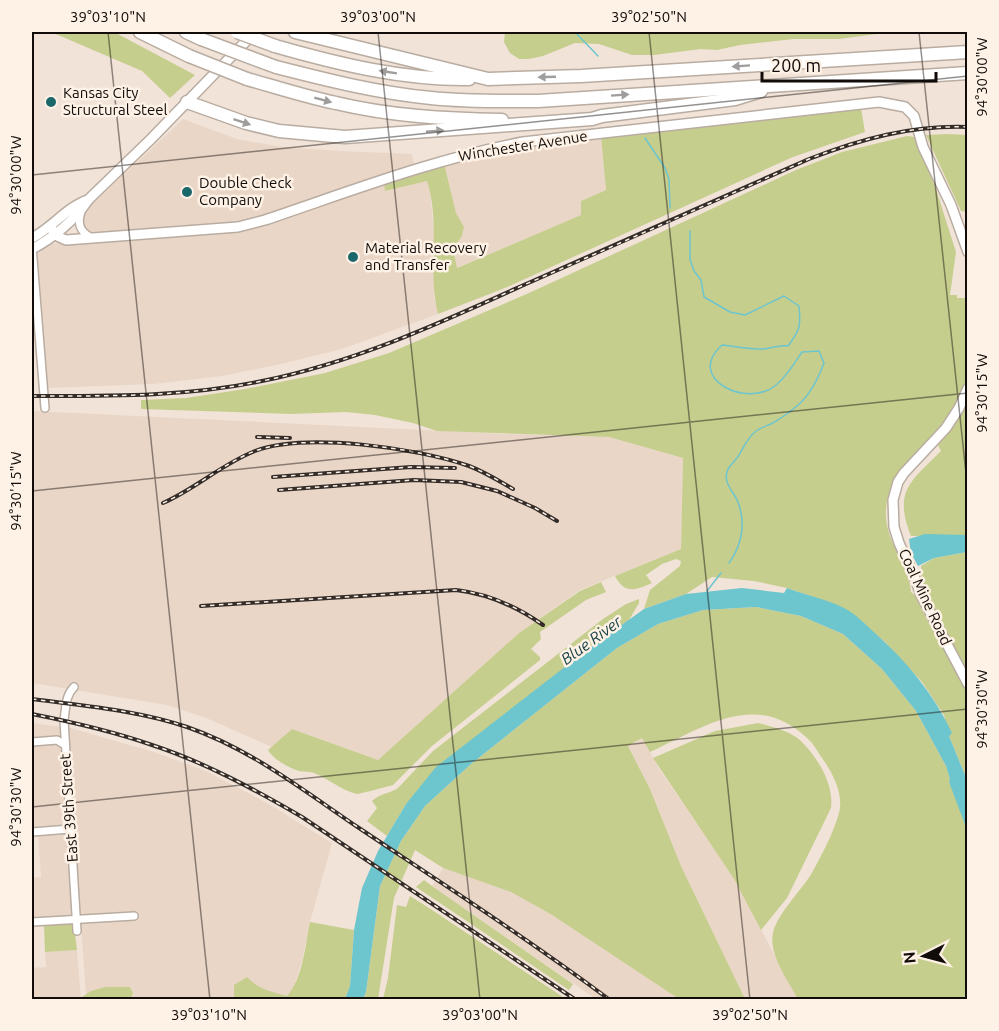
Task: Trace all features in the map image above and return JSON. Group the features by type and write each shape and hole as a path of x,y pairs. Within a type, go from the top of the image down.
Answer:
{"highway":[{"path":"140,32 189,56 247,79 336,104 393,114 467,119 523,120 591,114 602,116"},
{"path":"186,32 276,67 335,82 429,98 478,102 538,101 968,73"},
{"path":"237,32 331,62 388,73 446,80 581,76 968,52"},
{"path":"295,32 488,79"},
{"path":"187,102 246,123 279,131 345,137 592,119 735,99 783,85"}],"street":[{"path":"90,237 83,232 79,219 88,200 255,32"},
{"name":"Winchester Avenue","path":"53,230 66,240 238,227 266,220 475,151 523,142 879,102 903,106 914,116 923,147 951,205 968,252"},
{"path":"32,238 53,230 79,203 88,200"},
{"path":"45,408 32,247 82,210"},
{"name":"Coal Mine Road","path":"968,388 946,428 897,482 893,500 894,527 899,543 921,595 968,684"},
{"name":"East 39th Street","path":"74,687 66,703 65,744 77,931"},
{"path":"32,742 57,740 65,744"},
{"path":"32,832 70,829"},
{"path":"32,922 134,916"}],"shaded area":[{"path":"183,119 237,139 282,147 412,154 414,164 253,219 224,225 92,233 87,230 83,224 86,210"},
{"path":"601,136 606,190 581,201 581,215 456,268 453,249 462,236 464,227 456,213 444,163 507,149"},
{"path":"427,180 435,246 434,297 438,314 342,349 222,376 153,384 47,388 38,256 39,249 46,244 223,233 264,225 384,182 386,191"},
{"path":"32,411 609,437 683,458 681,549 580,590 519,633 378,760 292,729 272,747 204,717 167,705 32,683"},
{"path":"32,723 61,727 61,737 32,739"},
{"path":"67,727 154,752 206,771 267,803 332,843 310,922 302,961 293,989 286,997 254,985 234,985 234,999 131,999 133,993 130,987 105,987 86,995"},
{"path":"643,738 658,767 734,879 798,999 745,999 681,866 650,789 628,746"},
{"path":"55,744 61,749 65,821 59,826 32,828 32,746"},
{"path":"64,834 67,837 72,913 32,918 32,878 41,877 38,836"},
{"path":"443,868 511,892 552,915 679,999 596,999 432,886"},
{"path":"77,950 81,999 32,1000 32,968 46,967 45,952"}],"green space":[{"path":"51,32 114,32 195,75 170,98 142,71"},
{"path":"505,32 892,32 839,39 794,39 717,50 701,49 654,55 632,55 599,44 575,43 543,56 519,59 510,53 504,42"},
{"path":"861,108 865,132 793,157 505,288 438,314 434,281 433,214 427,181 385,191 384,182 444,163 456,213 464,227 462,236 453,249 457,268 581,215 581,201 606,190 601,136"},
{"path":"926,135 967,135 967,212 961,211"},
{"path":"907,136 914,137 935,186 956,252 950,295 967,298 968,370 963,389 950,414 895,479 887,501 886,515 891,539 905,569 911,592 915,595 967,690 967,780 949,736 944,715 922,682 884,641 825,601 787,588 754,581 712,577 686,594 644,609 650,590 680,566 681,561 676,559 662,564 646,575 652,583 631,589 619,582 615,576 681,549 683,458 609,437 437,431 375,415 346,412 291,414 141,409 141,400 186,398 245,389 325,373 389,353 529,293 796,170 842,152"},
{"path":"967,397 967,535 911,536 904,508 908,488 941,451 938,445 949,431"},
{"path":"967,552 967,671 928,597 922,582 921,566 934,558"},
{"path":"601,582 606,592 586,600 540,632 541,639 531,649 540,657 540,660 432,746 393,785 357,794 314,773 291,768 277,760 268,750 292,729 378,760 519,633 580,591"},
{"path":"639,599 629,620 588,649 406,804 387,836 367,821 377,808 372,801 398,788 433,751 603,619 626,604"},
{"path":"756,607 801,616 843,634 882,669 916,711 946,766 967,830 967,999 798,999 776,958 772,941 773,933 789,903 810,876 830,837 839,813 839,792 834,777 812,743 792,726 772,717 752,714 712,723 650,752 642,738 628,746 650,789 681,866 745,999 679,999 552,915 511,892 443,868 415,850 394,898 378,999 363,1000 380,886 401,841 425,806 471,764 617,648 658,624 703,610"},
{"path":"758,723 787,732 801,741 824,772 831,799 831,808 787,898 761,930 734,879 653,758 715,731"},
{"path":"424,880 573,984 569,990 416,887"},
{"path":"410,896 566,999 383,999 388,978 397,905 406,907"},
{"path":"71,922 74,925 77,950 45,952 44,925"},
{"path":"310,922 354,930 350,986 345,999 234,1000 234,985 247,977 260,987 287,996 300,971"},
{"path":"105,987 130,987 133,993 131,999 79,999 91,991"}],"water":[{"path":"925,534 967,535 967,552 934,558 918,566 911,553 909,539"},
{"name":"Blue River","path":"742,588 784,593 787,588 837,605 857,616 898,656 919,679 937,705 952,733 949,736 967,780 967,830 949,782 946,766 916,711 882,669 843,634 801,616 756,607 703,610 658,624 617,648 471,764 425,806 401,841 380,886 366,992 363,999 345,999 350,986 354,930 362,888 378,851 406,804 436,767 588,649 644,609 686,594"}],"waterway":[{"path":"575,32 598,56"},
{"path":"645,138 665,168 669,179 670,208"},
{"path":"690,231 690,259 694,271 701,280 704,297 730,312 745,315 784,296 799,306 799,328 788,346 749,349 722,345 712,357 710,369 715,379 724,387 737,392 750,394 764,392 776,385 787,374 802,352 819,351 824,363 814,386 803,401 781,418 758,429 728,469 727,482 738,502 742,518 740,541 729,563"},
{"path":"707,591 721,573"}],"railway":[{"path":"32,396 176,393 233,386 297,373 364,352 429,327 809,159 848,145 906,131 968,127"},
{"path":"257,437 290,438"},
{"path":"163,503 243,456 277,445 303,443 362,445 421,453 469,466 513,489"},
{"path":"273,477 411,467 455,468"},
{"path":"279,490 414,480 461,482 497,491 557,521"},
{"path":"201,606 456,590 480,594 502,602 543,625"},
{"path":"32,699 149,716 187,727 233,747 297,786 517,934 610,1000"},
{"path":"32,714 92,727 152,745 191,759 247,786 302,817 576,1000"}],"place":[{"name":"Kansas City Structural Steel","path":"51,102"},
{"name":"Double Check Company","path":"187,192"},
{"name":"Material Recovery and Transfer","path":"353,257"}]}
